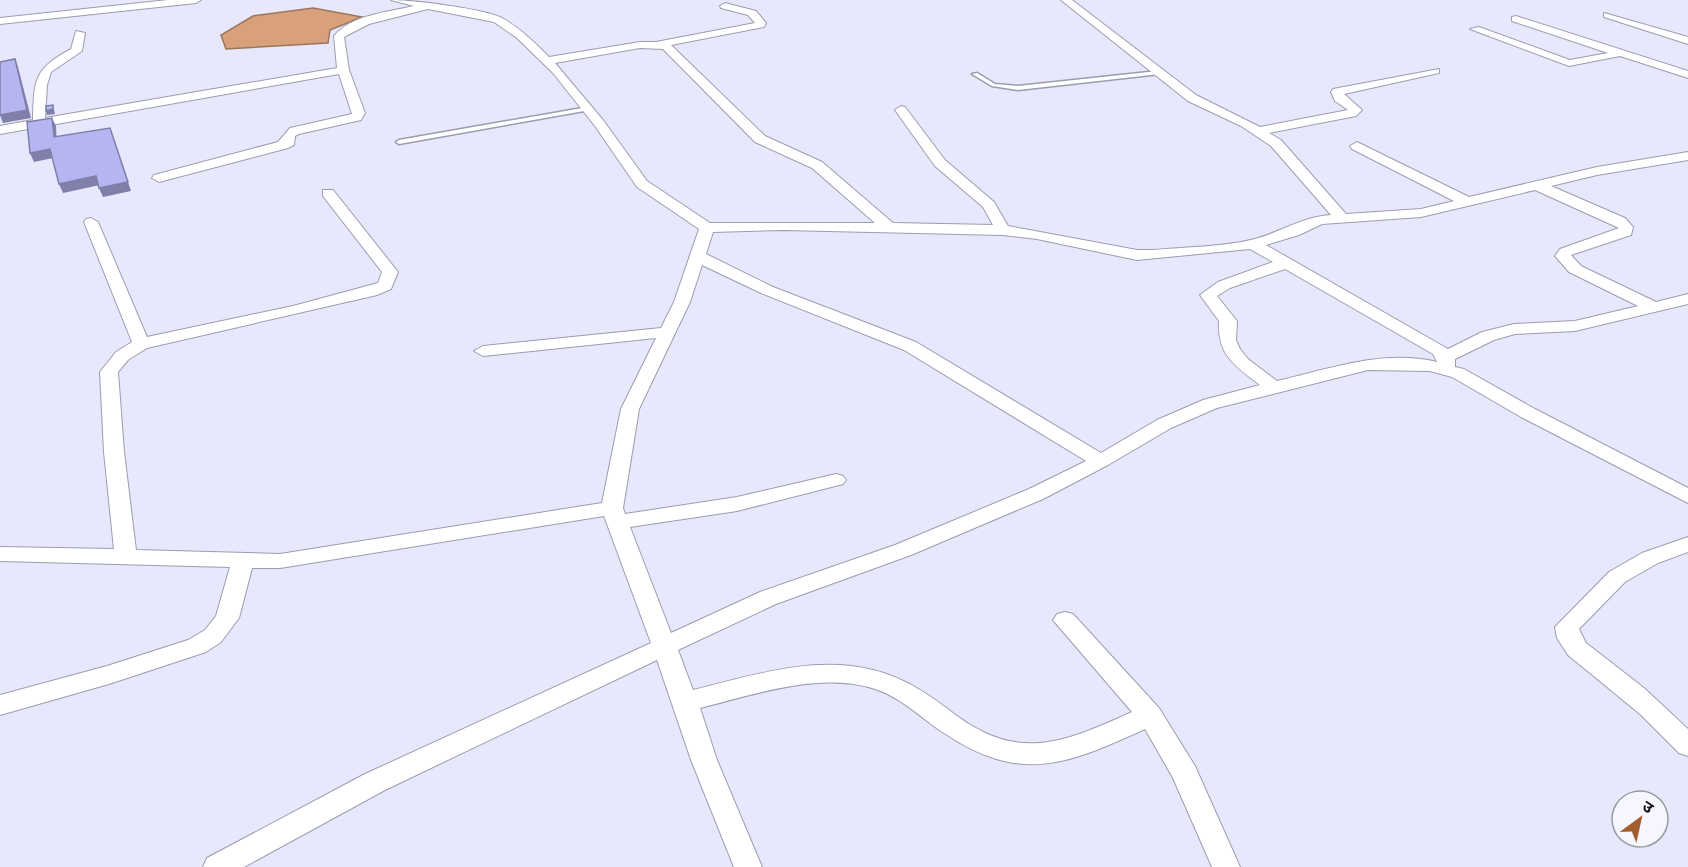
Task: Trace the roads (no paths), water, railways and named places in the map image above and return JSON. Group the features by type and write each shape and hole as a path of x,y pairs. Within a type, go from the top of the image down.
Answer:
{"street":[{"path":"0,21 196,0"},
{"path":"396,0 497,19 521,36 588,109 642,184 707,228 784,226 1003,230 1037,234 1137,255 1253,244 1294,232 1319,220 1421,213 1597,171 1688,156"},
{"path":"1066,0 1192,98 1258,131 1282,150 1341,217"},
{"path":"159,178 283,145 289,142 289,135 295,131 357,117 359,113 343,70 339,36 343,31 432,5"},
{"path":"546,61 760,26 761,23 752,14 725,6"},
{"path":"1608,15 1688,41"},
{"path":"1516,19 1688,75"},
{"path":"1475,29 1569,63 1585,62 1620,53"},
{"path":"39,123 41,82 45,72 49,66 75,51 80,33"},
{"path":"660,44 670,48 760,139 817,165 889,228"},
{"path":"0,130 343,70"},
{"path":"1258,131 1352,113 1356,110 1339,98 1337,92 1435,71"},
{"path":"901,110 940,163 989,206 1003,230"},
{"path":"1357,146 1466,201"},
{"path":"1536,185 1620,221 1626,227 1626,232 1565,252 1563,256 1566,263 1575,269 1654,308"},
{"path":"126,557 114,452 109,372 122,356 141,344 293,311 371,292 385,286 390,272 328,193"},
{"path":"91,222 141,344"},
{"path":"707,228 699,257 668,332 630,409 615,515 685,702 704,760 748,867"},
{"path":"1253,244 1446,363 1458,373 1528,413 1688,496"},
{"path":"699,257 767,290 910,346 1101,461"},
{"path":"1274,387 1242,363 1232,350 1227,340 1228,321 1208,296 1224,285 1286,263"},
{"path":"217,867 375,782 768,598 903,550 1015,502 1101,461 1164,424 1210,404 1368,365 1446,363 1488,336 1514,329 1575,326 1688,299"},
{"path":"483,351 668,332"},
{"path":"0,554 280,561 615,515 737,504 836,480"},
{"path":"1688,544 1650,558 1617,577 1567,627 1569,638 1577,649 1669,725 1688,746"},
{"path":"0,705 109,675 197,646 213,636 226,618 243,560"},
{"path":"1065,620 1150,715 1185,774 1226,867"},
{"path":"685,702 792,677 830,675 873,679 904,690 967,737 987,748 1021,756 1046,756 1084,744 1150,715"}],"lane":[{"path":"975,74 994,85 1024,88 1158,73"},
{"path":"399,142 588,109"}]}
